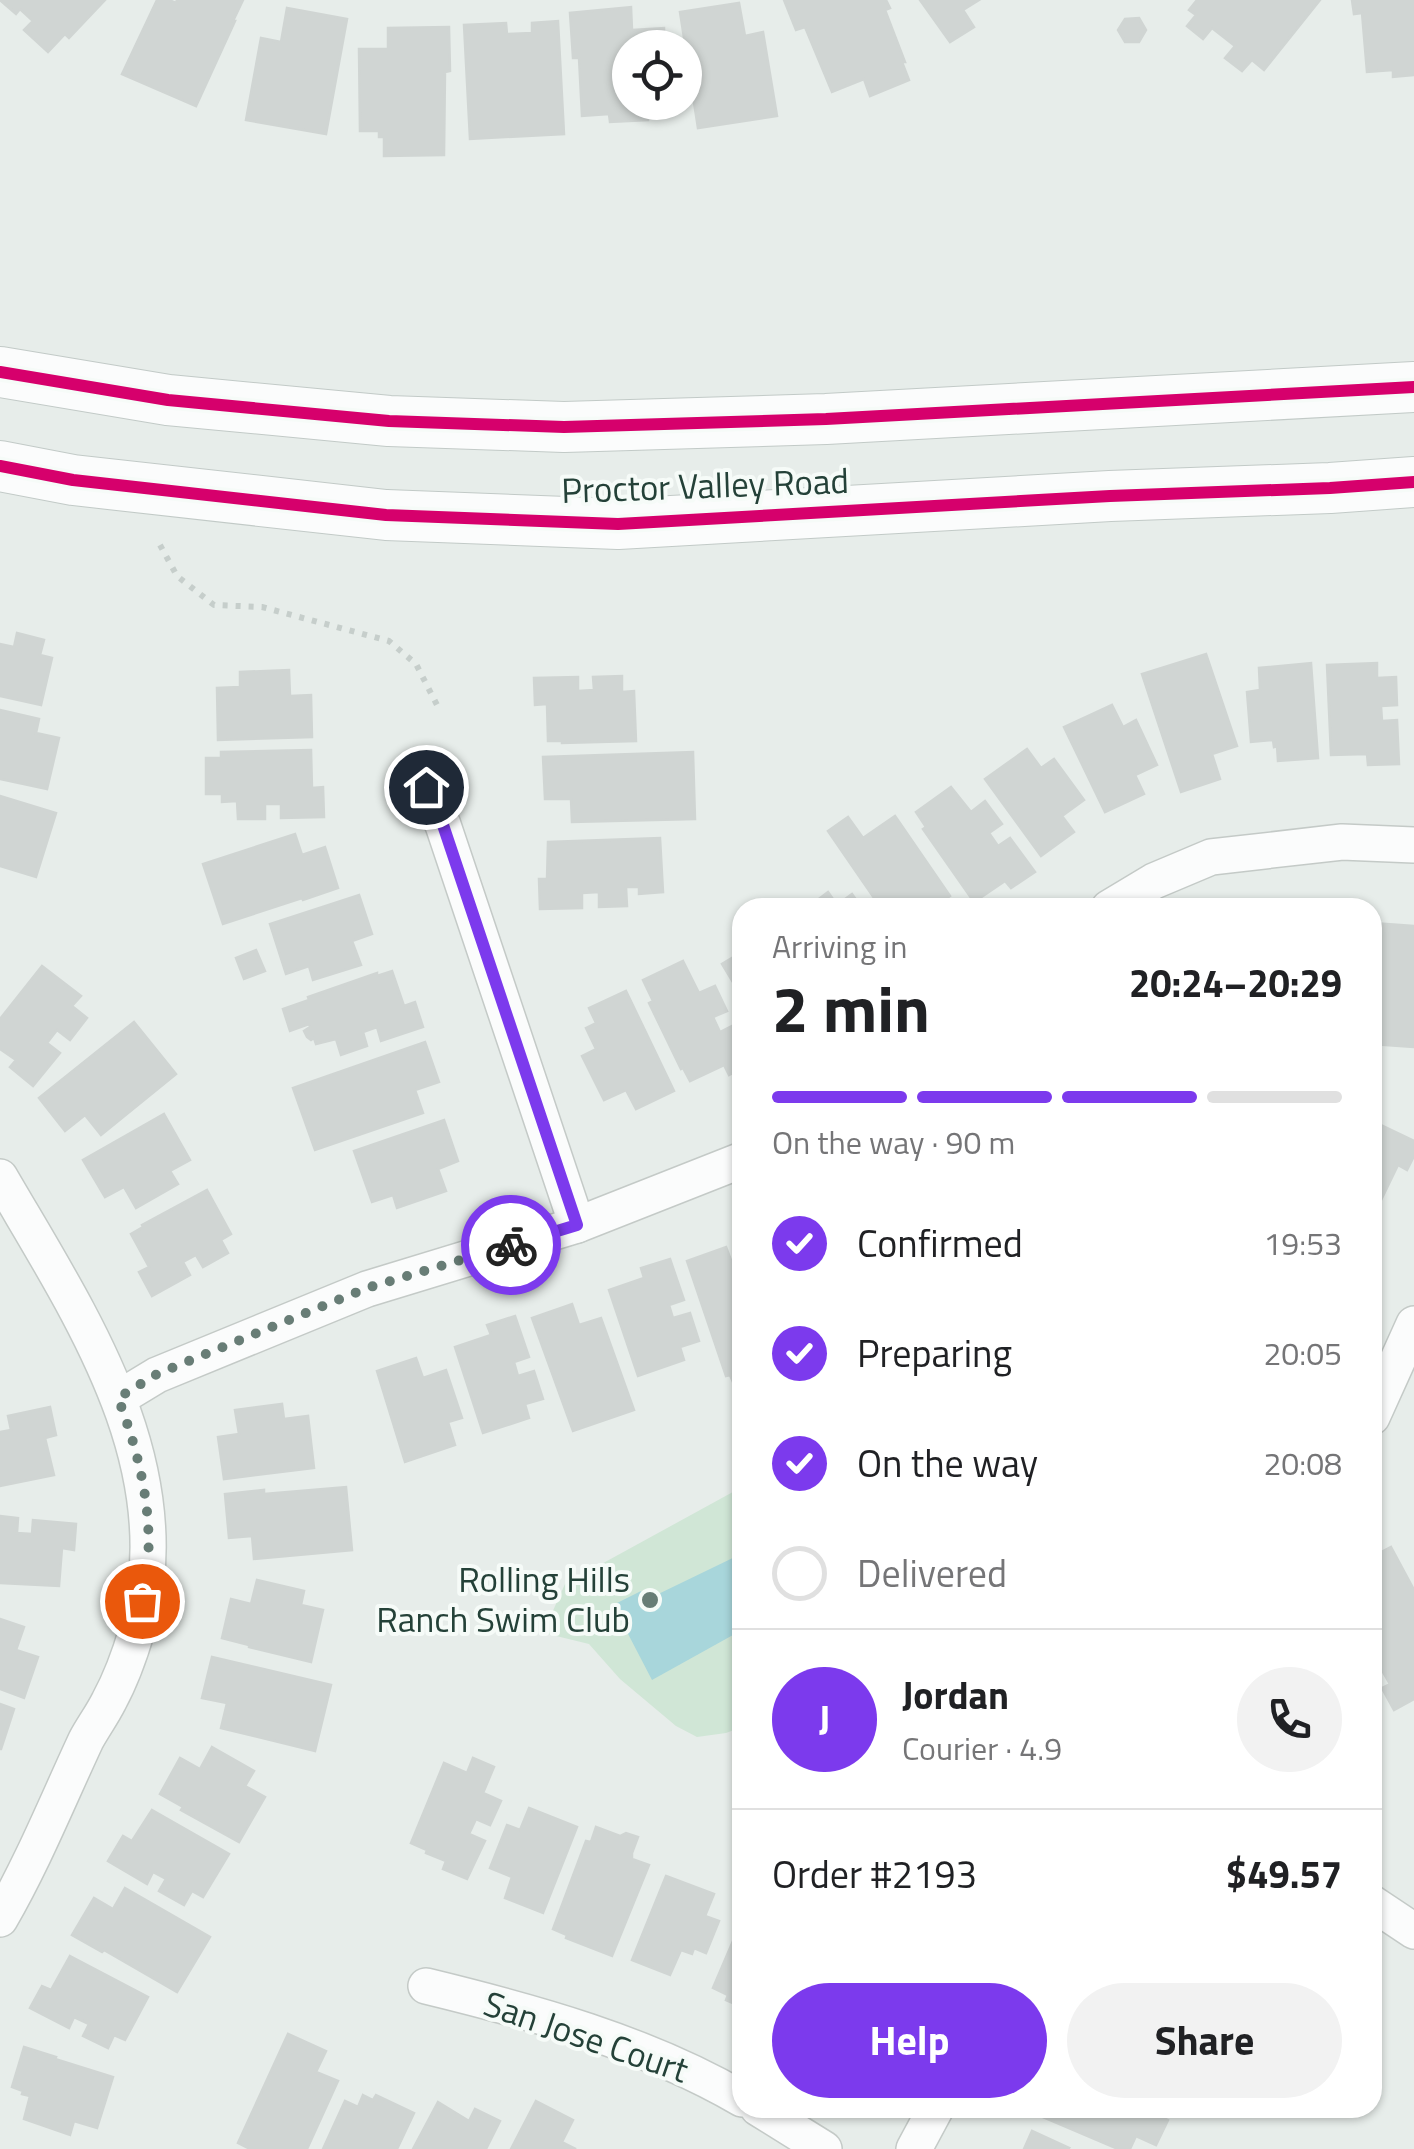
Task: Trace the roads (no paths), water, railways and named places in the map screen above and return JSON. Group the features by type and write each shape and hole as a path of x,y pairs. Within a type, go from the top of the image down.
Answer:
{"main road":[{"name":"Proctor Valley Road","path":"0,372 168,400 389,421 564,427 826,420 1414,387"},
{"name":"Proctor Valley Road","path":"0,466 74,480 386,514 618,524 1414,482"}],"street":[{"path":"426,787 443,825 577,1225"},
{"path":"1126,898 1211,856 1342,842 1414,845"},
{"path":"118,1398 157,1374 367,1288 577,1225 732,1164"},
{"path":"0,1176 72,1299 118,1398 141,1470 148,1546 146,1587 126,1664 0,1919"},
{"path":"1382,1395 1414,1324"},
{"path":"1382,1910 1414,1931"},
{"name":"San Jose Court","path":"426,1986 585,2031 700,2074 732,2093"},
{"path":"774,2118 824,2149"},
{"path":"914,2149 931,2118"}],"water":[{"path":"732,1558 732,1636 652,1680 613,1605 641,1591 648,1599"}],"place":[{"name":"Rolling Hills Ranch Swim Club","path":"650,1600"}]}
